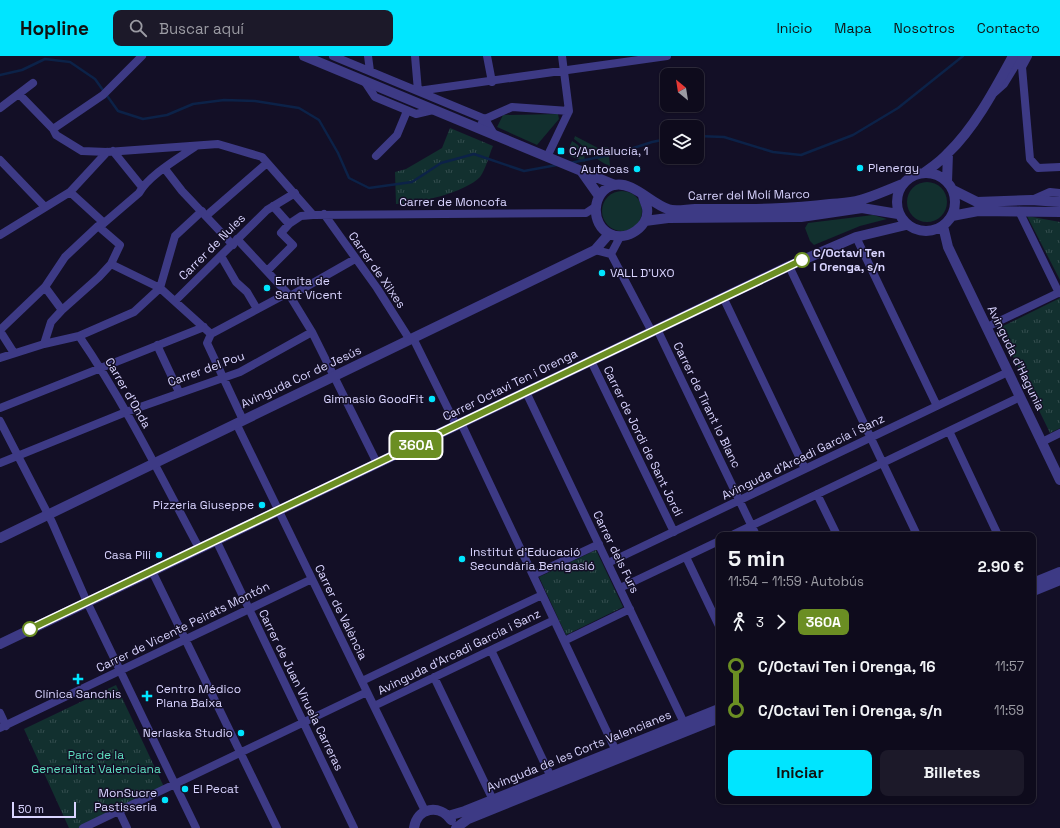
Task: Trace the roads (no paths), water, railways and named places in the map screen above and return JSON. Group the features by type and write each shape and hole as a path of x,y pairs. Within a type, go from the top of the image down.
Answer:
{"street":[{"path":"53,129 103,96 142,56"},
{"path":"304,56 582,172 615,185 631,186 643,196 647,208 645,221 635,233 620,237 609,234 597,220 586,213 595,207"},
{"path":"333,56 485,119 495,136"},
{"path":"368,56 370,71"},
{"path":"415,56 418,91"},
{"path":"487,56 492,82"},
{"path":"547,158 569,111 562,56"},
{"path":"418,91 492,82 667,56"},
{"path":"924,173 948,153 993,93 1013,56"},
{"path":"993,93 1004,84 1021,56"},
{"path":"1028,56 1022,68 1030,158 1038,168 1060,167"},
{"path":"365,82 375,97 407,111 416,114 433,110"},
{"path":"0,108 33,83"},
{"name":"Carrer de Xilxes","path":"19,94 53,129 56,135 82,151 110,151 218,144 262,157 293,192 318,214 377,288 412,339 458,424 533,575 616,751"},
{"path":"478,129 485,119 512,108 569,111"},
{"path":"376,156 397,135 407,111"},
{"path":"18,352 0,330 45,286 65,257 165,168 198,145"},
{"path":"0,236 70,192 110,151 141,190"},
{"path":"947,182 948,153"},
{"path":"0,160 46,207"},
{"path":"0,358 44,344 79,336 134,312 160,288 175,236 267,163"},
{"path":"165,168 182,191 267,271 290,296 312,332 377,463"},
{"path":"582,172 599,196"},
{"path":"953,190 955,203 952,216 943,226 932,231 918,231 906,224 898,214 896,198 903,184 912,176 924,173 936,175 947,182 953,190 977,202 1031,200 1060,202"},
{"name":"Carrer del Molí Marco","path":"643,196 668,210 799,208 860,200 903,184"},
{"path":"597,220 595,207 599,196 606,189 615,185"},
{"path":"44,344 51,322 111,264 120,246 70,192"},
{"name":"Carrer de Nules","path":"175,301 270,208 293,192"},
{"path":"1031,200 1050,192 1060,193"},
{"path":"267,271 292,245 281,233 286,227 270,208"},
{"name":"Carrer del Molí Marco","path":"645,221 668,218 801,217 862,208 898,214"},
{"path":"952,216 978,210 1060,212"},
{"path":"987,327 1059,292 1019,211"},
{"name":"Carrer de Moncofa","path":"286,227 301,216 318,214 586,213"},
{"name":"Carrer Octavi Ten i Orenga","path":"0,644 788,266 856,237 906,224"},
{"name":"Avinguda d'Hagunia","path":"943,226 948,247 1060,480"},
{"name":"Avinguda d'Hagunia","path":"932,231 948,247"},
{"name":"Avinguda Cor de Jesús","path":"0,538 595,250 609,234"},
{"path":"595,250 611,254 620,237"},
{"path":"856,237 937,406"},
{"name":"Carrer de Tirant lo Blanc","path":"611,254 654,330 754,532"},
{"path":"221,256 236,282 247,292 257,309"},
{"path":"111,264 160,288 211,334 284,296 290,296 355,259"},
{"path":"788,266 916,532"},
{"path":"45,286 62,310"},
{"path":"723,297 805,469"},
{"path":"0,408 100,367 204,327"},
{"name":"Carrer del Pou","path":"0,463 126,412 179,392 240,372 312,332"},
{"name":"Carrer de València","path":"211,334 207,343 279,510 425,811"},
{"name":"Carrer d'Onda","path":"79,336 100,367 126,412 199,548"},
{"path":"157,345 179,392"},
{"name":"Carrer de Jordi de Sant Jordi","path":"591,361 674,532"},
{"name":"Avinguda d'Arcadi García i Sanz","path":"608,563 1008,372"},
{"name":"Carrer dels Furs","path":"526,392 684,723"},
{"path":"738,532 1020,397"},
{"path":"0,421 47,515 87,602 196,828"},
{"path":"949,431 997,532"},
{"path":"1042,442 1060,433"},
{"path":"817,494 836,532"},
{"name":"Carrer de Juan Viruela Carreras","path":"216,540 354,828"},
{"path":"620,588 716,542"},
{"path":"533,575 599,544"},
{"path":"686,557 716,620"},
{"path":"152,571 277,828"},
{"path":"1036,582 1060,572"},
{"name":"Carrer de Vicente Peirats Montón","path":"3,727 312,579"},
{"path":"1036,590 1060,580"},
{"name":"Avinguda d'Arcadi García i Sanz","path":"362,681 542,595"},
{"path":"564,641 630,609"},
{"name":"Avinguda d'Arcadi García i Sanz","path":"374,706 554,620"},
{"path":"491,650 551,777"},
{"path":"434,677 493,800"},
{"path":"83,828 304,724 367,692"},
{"name":"Avinguda de les Corts Valencianes","path":"448,816 493,800 716,710"},
{"path":"0,713 3,727"},
{"name":"Avinguda de les Corts Valencianes","path":"454,828 468,819 716,719"},
{"path":"414,828 417,819 425,811 438,810 448,816 454,828"},
{"path":"119,811 127,828"}],"waterway":[{"path":"704,136 724,137 773,152 801,155 853,135 898,108 963,56"},
{"path":"0,75 22,70 45,59 70,62 95,79 118,111 143,119 167,115 193,104 224,100 255,101 299,108 319,120 338,153 349,178 369,188 412,182 441,163 474,154 524,171 557,165"},
{"path":"570,163 615,154 660,140"}],"place":[{"name":"C/Andalucía, 1","path":"561,151"},
{"name":"Plenergy","path":"860,168"},
{"name":"Autocas","path":"637,169"},
{"name":"C/Octavi Ten i Orenga, s/n","path":"802,260"},
{"name":"VALL D'UXO","path":"602,273"},
{"name":"Ermita de Sant Vicent","path":"267,288"},
{"name":"Gimnasio GoodFit","path":"432,399"},
{"name":"Pizzeria Giuseppe","path":"262,505"},
{"name":"Casa Pili","path":"159,555"},
{"name":"Institut d'Educació Secundària Benigasló","path":"462,559"},
{"name":"Clínica Sanchis","path":"78,679"},
{"name":"Centro Médico Plana Baixa","path":"147,696"},
{"name":"Nerlaska Studio","path":"241,733"},
{"name":"El Pecat","path":"185,789"},
{"name":"MonSucre Pastisseria","path":"165,800"}],"park label":[{"name":"Parc de la Generalitat Valenciana","path":"96,762"}]}
